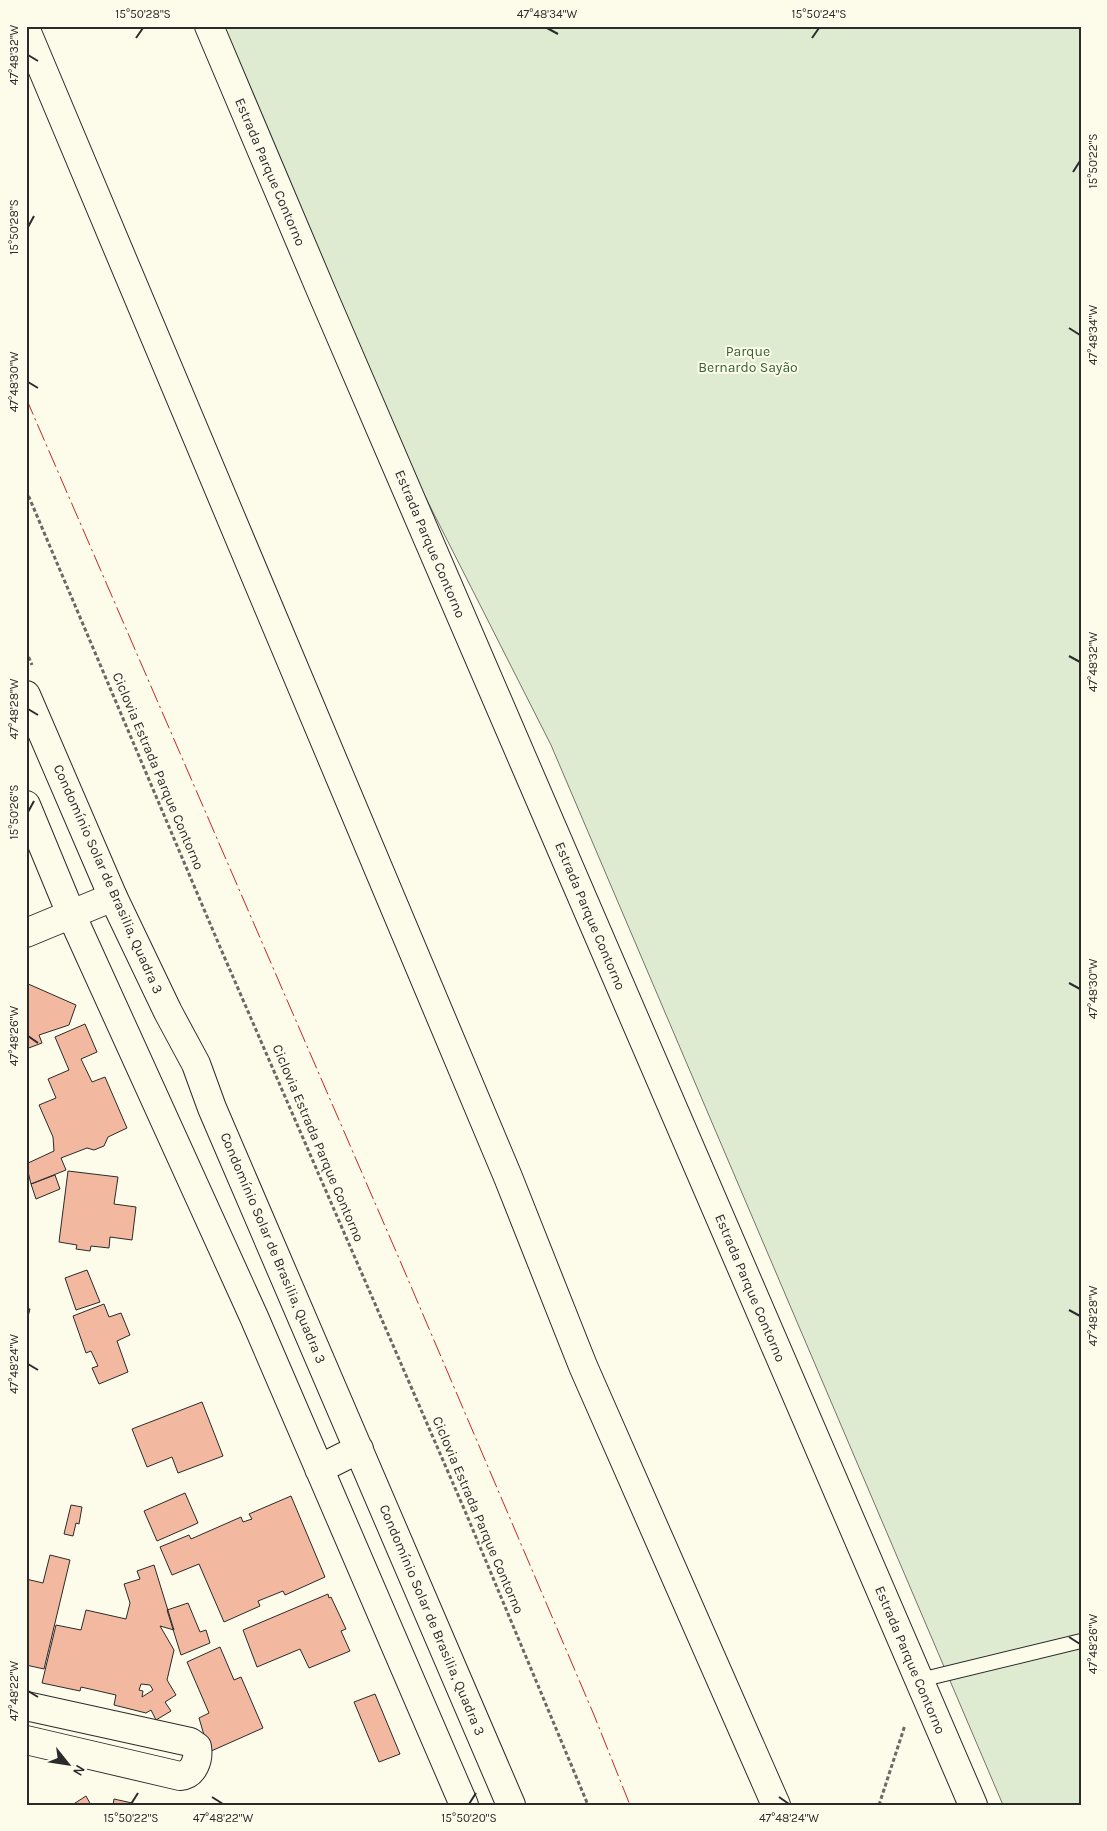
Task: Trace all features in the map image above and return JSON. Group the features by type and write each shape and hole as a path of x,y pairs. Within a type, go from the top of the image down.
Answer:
{"main road":[{"name":"Estrada Parque Contorno","path":"209,26 972,1805"},
{"path":"26,30 508,1177 583,1366 776,1805"},
{"name":"Condomínio Solar de Brasilia, Quadra 3","path":"26,695 113,897 168,1012 196,1064 212,1108 511,1805"},
{"path":"26,805 71,914 250,1308 464,1805"},
{"path":"26,933 113,897"},
{"path":"319,1469 359,1449"},
{"path":"26,1706 194,1744 197,1751 192,1771 186,1776 180,1776 26,1740"}],"lane":[{"path":"920,1680 1081,1641"}],"path":[{"name":"Ciclovia Estrada Parque Contorno","path":"26,490 220,947 465,1511 588,1805"},
{"path":"879,1805 905,1724"}],"green space":[{"name":"Parque Bernardo Sayão","path":"211,26 1081,26 1081,1805 1003,1805 551,745 322,293"}],"building":[{"path":"26,983 76,1005 69,1025 39,1035 42,1043 26,1049"},
{"path":"85,1024 97,1052 81,1059 92,1082 105,1077 127,1128 108,1137 104,1146 94,1150 87,1148 61,1158 66,1170 31,1184 26,1164 54,1151 53,1137 39,1105 56,1098 48,1079 69,1070 55,1037"},
{"path":"68,1171 118,1177 114,1204 136,1207 132,1240 110,1237 109,1248 91,1246 90,1251 76,1249 77,1245 59,1242"},
{"path":"55,1175 60,1189 36,1199 31,1184"},
{"path":"87,1270 100,1302 76,1310 65,1278"},
{"path":"104,1304 109,1317 121,1313 130,1335 117,1341 128,1372 99,1384 92,1368 98,1366 91,1351 86,1353 73,1316"},
{"path":"26,1308 30,1309 26,1324"},
{"path":"202,1402 223,1456 178,1473 172,1457 147,1467 132,1429"},
{"path":"185,1493 198,1523 157,1541 144,1511"},
{"path":"291,1496 325,1577 285,1595 283,1591 258,1601 260,1606 224,1622 199,1564 172,1575 160,1547 189,1535 191,1539 241,1517 243,1522 252,1519 249,1514"},
{"path":"71,1505 82,1507 79,1524 76,1523 73,1536 64,1534"},
{"path":"50,1555 70,1560 44,1669 26,1665 26,1579 43,1583"},
{"path":"154,1565 174,1630 160,1626 174,1650 167,1680 176,1695 165,1702 171,1711 156,1720 151,1710 146,1713 114,1705 116,1695 81,1687 80,1691 42,1683 56,1625 81,1630 86,1610 126,1619 130,1603 124,1584 140,1579 137,1571","holes":["141,1684 150,1685 153,1690 142,1697 143,1691 139,1690"]},
{"path":"328,1594 346,1629 341,1631 350,1651 309,1668 300,1649 257,1667 243,1630"},
{"path":"188,1603 200,1632 206,1630 210,1643 181,1655 167,1610"},
{"path":"220,1647 234,1680 241,1677 263,1728 209,1752 199,1718 209,1713 187,1662"},
{"path":"375,1694 400,1754 379,1762 354,1702"},
{"path":"86,1796 91,1805 72,1805"},
{"path":"114,1799 141,1805 113,1805"}],"power":[{"path":"26,398 398,1256 594,1715 630,1805"}]}
